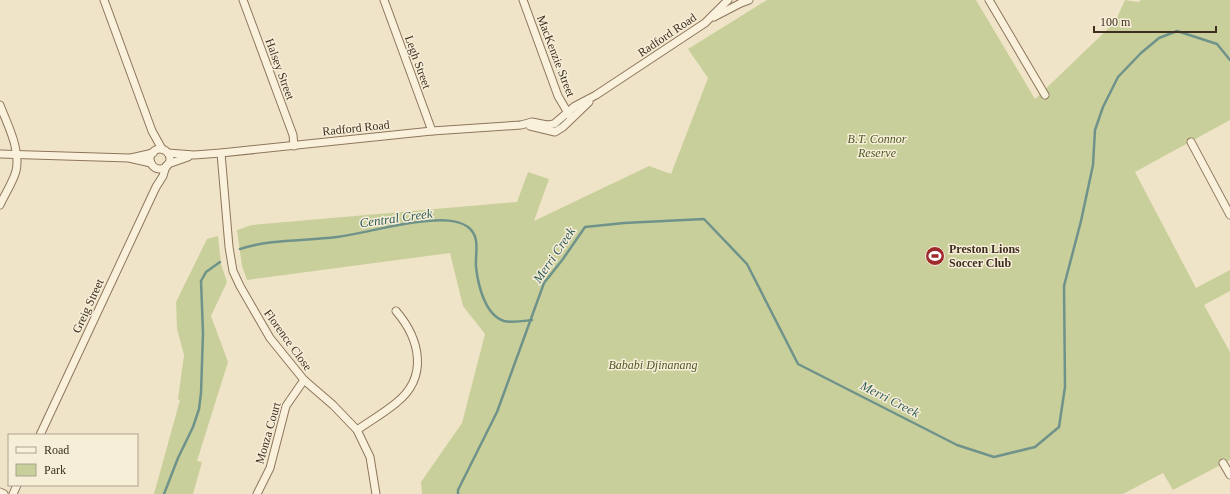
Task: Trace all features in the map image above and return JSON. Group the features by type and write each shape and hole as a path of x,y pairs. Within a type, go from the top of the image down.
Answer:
{"street":[{"path":"104,0 160,151 170,159 167,165"},
{"name":"Halsey Street","path":"243,0 293,136 294,146"},
{"name":"Legh Street","path":"384,0 432,131"},
{"name":"MacKenzie Street","path":"523,0 558,96 569,114"},
{"path":"729,0 733,4 741,2"},
{"name":"Radford Road","path":"710,19 729,0"},
{"name":"Radford Road","path":"129,158 160,151 194,155 432,131 521,125 532,122 547,125 554,124 710,19 741,2 749,0"},
{"path":"989,0 1045,95"},
{"path":"0,105 14,144 16,155 16,171 0,205"},
{"path":"1191,142 1230,215"},
{"name":"Greig Street","path":"156,187 154,165 150,158 160,151"},
{"name":"Florence Close","path":"221,153 229,247 233,271 255,314 270,338 304,380 333,405 357,430 370,457 376,494"},
{"name":"Radford Road","path":"0,154 129,158 154,165 167,165 194,155"},
{"name":"Greig Street","path":"40,434 167,165"},
{"path":"357,430 396,403 411,386 415,376 417,351 414,337 406,322 396,311"},
{"name":"Monza Court","path":"257,494 270,468 286,406 304,380"},
{"path":"1223,463 1230,476"},
{"path":"0,492 4,494"}],"green space":[{"path":"767,0 976,0 1035,99 1115,22 1125,0 1138,2 1141,0 1230,0 1230,120 1135,172 1196,288 1230,270 1230,291 1204,305 1230,352 1230,460 1173,490 1163,473 1123,494 422,494 421,482 462,423 485,334 463,306 450,253 247,280 242,266 237,230 252,225 517,202 528,172 549,179 534,221 649,166 671,174 708,78 688,49"},
{"path":"218,236 221,264 227,282 211,316 228,362 197,461 202,462 193,494 154,494 180,400 178,399 184,355 177,329 176,302 207,239"}],"waterway":[{"name":"Merri Creek","path":"458,494 458,490 497,412 544,283 585,227 624,223 704,219 747,264 798,364 957,445 994,457 1035,447 1059,427 1065,387 1064,286 1081,221 1093,165 1095,130 1103,107 1118,77 1141,53 1159,38 1177,31 1217,44 1230,60"},
{"name":"Central Creek","path":"240,249 264,243 337,237 416,222 443,220 454,221 464,224 475,236 476,267 479,282 487,306 492,313 497,318 507,322 532,320"},
{"name":"Central Creek","path":"164,494 178,458 193,427 199,409 203,333 201,281 206,272 220,262"}],"place":[{"name":"Preston Lions Soccer Club","path":"935,256"}],"park label":[{"name":"B.T. Connor Reserve","path":"877,146"},
{"name":"Bababi Djinanang","path":"653,365"}]}
